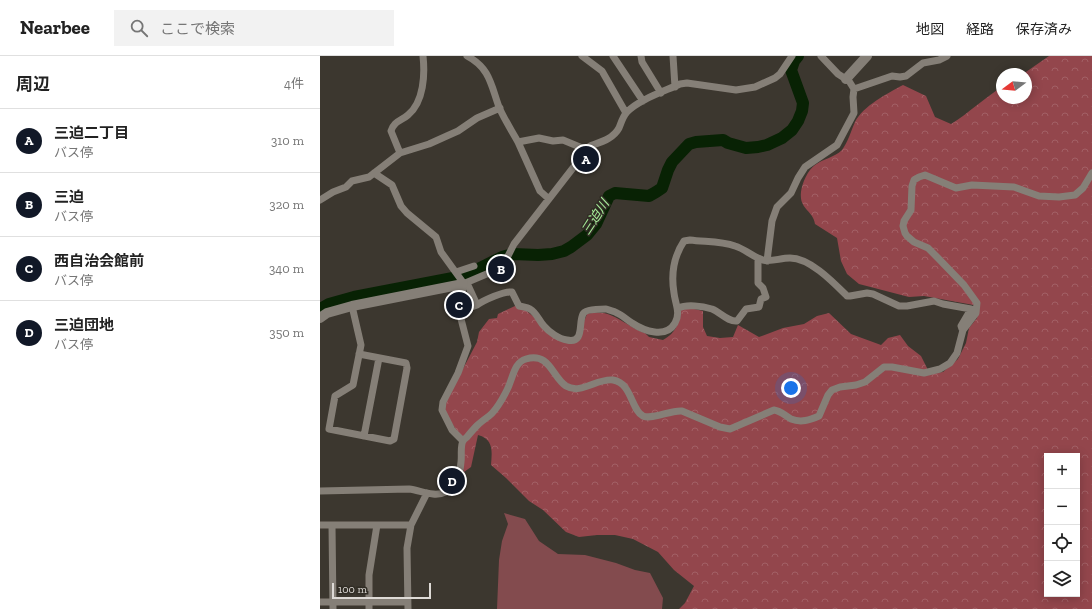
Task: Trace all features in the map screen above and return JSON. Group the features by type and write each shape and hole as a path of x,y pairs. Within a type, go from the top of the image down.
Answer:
{"street":[{"path":"400,152 391,131 394,123 408,115 418,102 423,88 423,56"},
{"path":"467,56 480,64 487,73 500,108 518,142 540,191 549,199"},
{"path":"582,56 602,72 626,112"},
{"path":"613,56 643,101"},
{"path":"641,56 642,62 661,93"},
{"path":"674,56 675,87"},
{"path":"320,318 327,313 352,306 464,282 496,270 504,264 514,244 590,146 607,140 615,133 626,112 634,106 687,83 736,90 755,87 775,78 780,74 792,56"},
{"path":"767,261 772,221 777,207 791,193 805,167 837,145 854,113 854,89 846,79 821,56"},
{"path":"846,79 867,56"},
{"path":"854,89 892,76 906,76 923,63 939,60 947,56"},
{"path":"320,200 333,192 346,187 352,181 369,177 400,152 428,144 453,133 477,118 500,108"},
{"path":"518,142 539,138 553,141 563,140 587,150"},
{"path":"374,173 392,185 401,206 407,213 436,237 441,252 464,282 477,305"},
{"path":"320,491 409,489 441,494 451,489 458,477 460,469 463,441 477,424 490,415 496,408 511,382 516,367 521,361 526,359 535,358 543,361 554,371 562,383 570,388 583,388 605,380 614,380 621,384 629,393 638,412 644,416 682,411 720,427 730,429 774,410 780,411 791,419 808,421 819,416 832,390 865,382 884,367 924,373 940,369 950,363 957,353 963,330 976,313 977,303 928,248 914,242 906,236 903,229 904,221 911,210 912,186 914,180 926,175 956,188 972,185 1014,187 1039,196 1059,197 1075,195 1083,188 1092,173"},
{"path":"461,311 477,305 484,300 507,292 512,292 519,306 530,310 543,326 558,337 568,341 576,339 580,334 582,314 585,311 605,309 617,312 641,328 650,332 658,332 671,328 676,322 678,308 672,283 675,260 684,241 690,240 736,246 758,258 767,261 789,258 807,262 822,273 847,296 867,293 873,294 899,306 934,301 971,309 961,326 963,330"},
{"path":"678,308 689,306 712,309 733,321 737,321 746,309 759,307 761,299 766,297 763,288 758,283 758,258"},
{"path":"456,272 474,266"},
{"path":"463,441 452,430 442,410 443,402 458,373 468,346 460,315 464,282"},
{"path":"352,306 361,345 359,354 353,385 335,396 329,429 390,441 394,439 404,389 407,368 406,363 359,354"},
{"path":"364,436 379,358"},
{"path":"320,602 333,606 408,606 406,548 411,525 427,493"},
{"path":"320,525 411,525"},
{"path":"332,525 333,606"},
{"path":"369,606 369,575 376,525"}],"green space":[{"path":"1049,56 1092,56 1092,609 679,609 685,603 694,586 674,570 658,552 633,539 615,535 579,537 566,532 543,510 529,501 491,465 491,447 487,440 483,437 478,435 471,467 464,472 462,467 464,442 445,413 445,403 477,342 479,332 489,319 497,318 498,314 515,306 524,309 534,317 544,329 576,342 587,314 595,312 610,315 645,333 649,337 663,340 674,331 681,309 690,308 703,311 703,327 707,336 720,338 733,337 738,325 759,337 783,328 804,324 817,316 829,313 851,334 881,345 888,338 900,335 908,346 921,356 930,374 943,372 958,359 966,343 969,328 977,318 979,306 924,296 909,297 859,284 847,274 841,261 837,238 815,224 814,219 802,203 801,192 804,181 812,167 842,150 859,116 876,100 903,85 926,96 935,117 951,124 996,91 996,104 1032,104 1032,68"}],"shaded area":[{"path":"504,513 525,519 539,541 558,554 585,555 650,573 663,598 662,609 497,609 499,560 502,541 508,524"}],"waterway":[{"name":"三迫川","path":"320,309 329,304 354,297 453,278 478,269 502,257 513,254 538,255 564,251 587,235 596,224 609,196 615,193 649,196 662,188 672,162 689,144 723,140 746,148 767,145 782,138 792,130 802,111 803,103 791,70 794,61 798,56"}],"place":[{"name":"三迫二丁目","path":"586,159"},
{"name":"三迫","path":"501,269"},
{"name":"西自治会館前","path":"459,305"},
{"name":"三迫団地","path":"452,481"}]}
